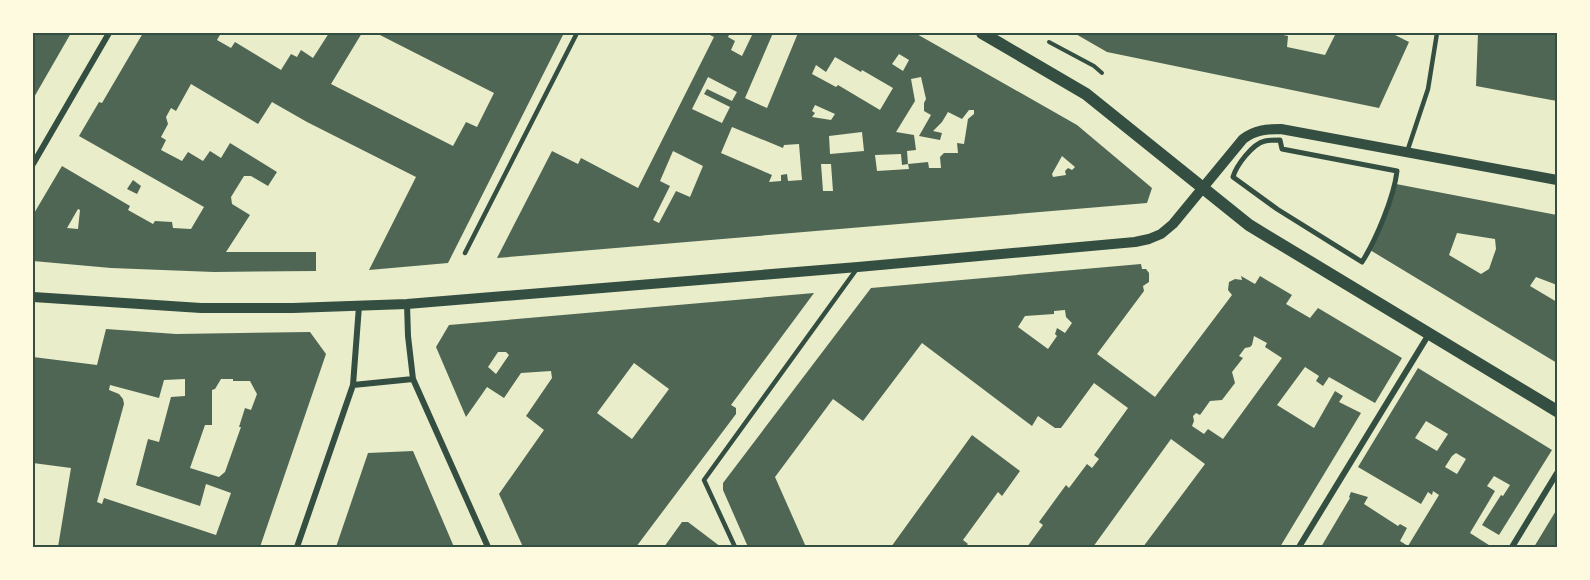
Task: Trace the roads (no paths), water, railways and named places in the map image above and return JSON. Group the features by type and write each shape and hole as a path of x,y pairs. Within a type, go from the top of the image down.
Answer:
{"main road":[{"path":"981,33 1086,94 1249,225 1557,411"}],"street":[{"path":"33,164 110,33"},
{"path":"33,297 201,308 407,304 858,267 1142,240 1161,234 1173,224 1243,139 1261,130 1281,129 1557,180"},
{"path":"1280,140 1282,149 1397,171 1396,184 1375,239 1362,262 1278,209 1233,177 1236,169 1255,146 1266,141 1280,140"},
{"path":"407,304 413,379 488,547"},
{"path":"297,547 352,385 359,306"},
{"path":"1299,547 1429,334"},
{"path":"352,385 413,379"},
{"path":"1512,547 1557,473"}],"lane":[{"path":"465,253 577,33"},
{"path":"1407,152 1428,89 1437,33"},
{"path":"735,547 704,480 858,267"}]}
